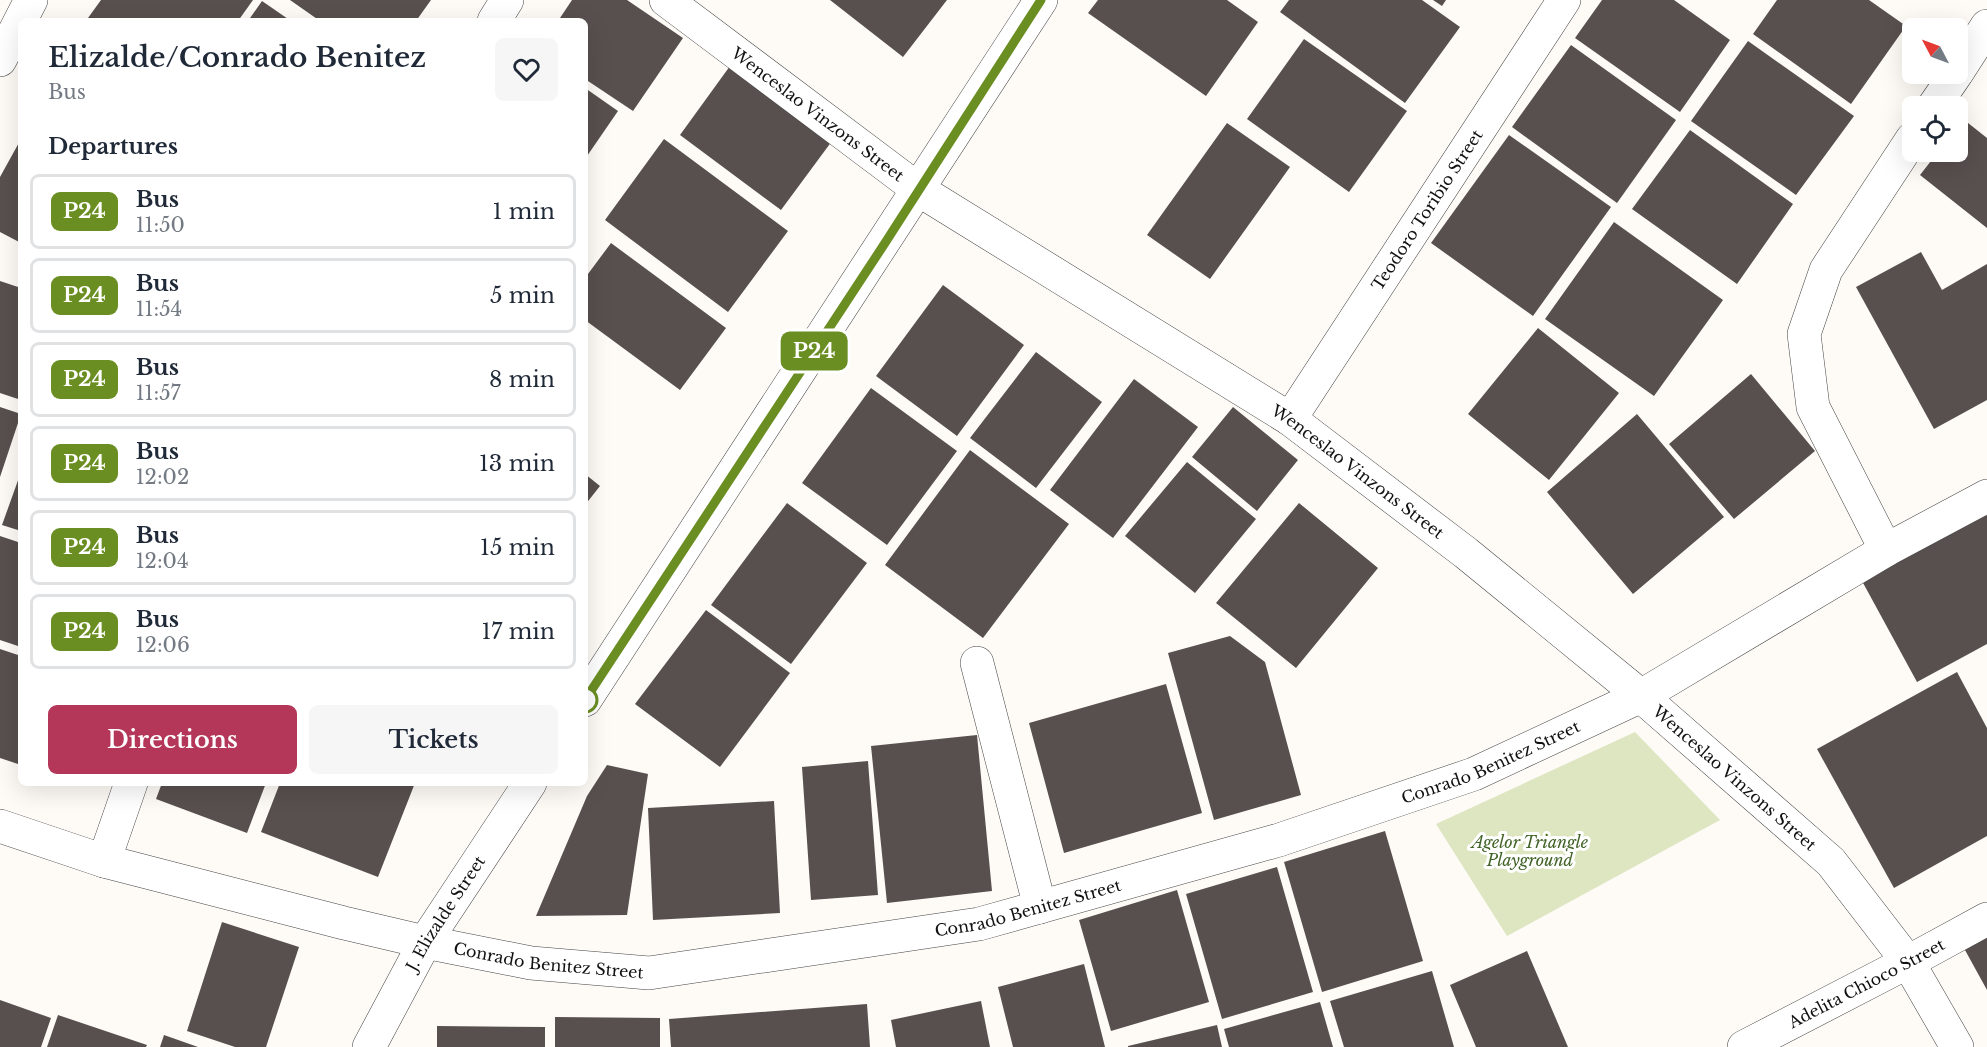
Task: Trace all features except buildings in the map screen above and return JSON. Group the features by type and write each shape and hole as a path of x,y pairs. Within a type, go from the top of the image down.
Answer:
{"street":[{"path":"22,18 31,0"},
{"path":"496,18 507,0"},
{"name":"Wenceslao Vinzons Street","path":"666,0 919,190 1290,418 1466,553 1641,696 1831,862 1908,962 1957,1047"},
{"path":"588,695 1041,0"},
{"name":"Teodoro Toribio Street","path":"1290,418 1564,0"},
{"path":"0,60 18,25"},
{"path":"1968,55 1987,26"},
{"path":"1886,550 1813,407 1804,334 1826,270 1902,154"},
{"name":"Conrado Benitez Street","path":"0,826 104,861 424,942 531,963 649,972 979,924 1279,840 1474,774 1641,696 1886,550 1987,496"},
{"path":"977,663 1040,907"},
{"path":"104,861 129,786"},
{"name":"J. Elizalde Street","path":"369,1047 424,942 528,786"},
{"name":"Adelita Chioco Street","path":"1744,1047 1908,962 1987,918"}],"green space":[{"name":"Agelor Triangle Playground","path":"1635,732 1720,820 1507,936 1436,824"}],"bus line":[{"name":"P24","path":"588,695 885,243 1041,0"}]}
